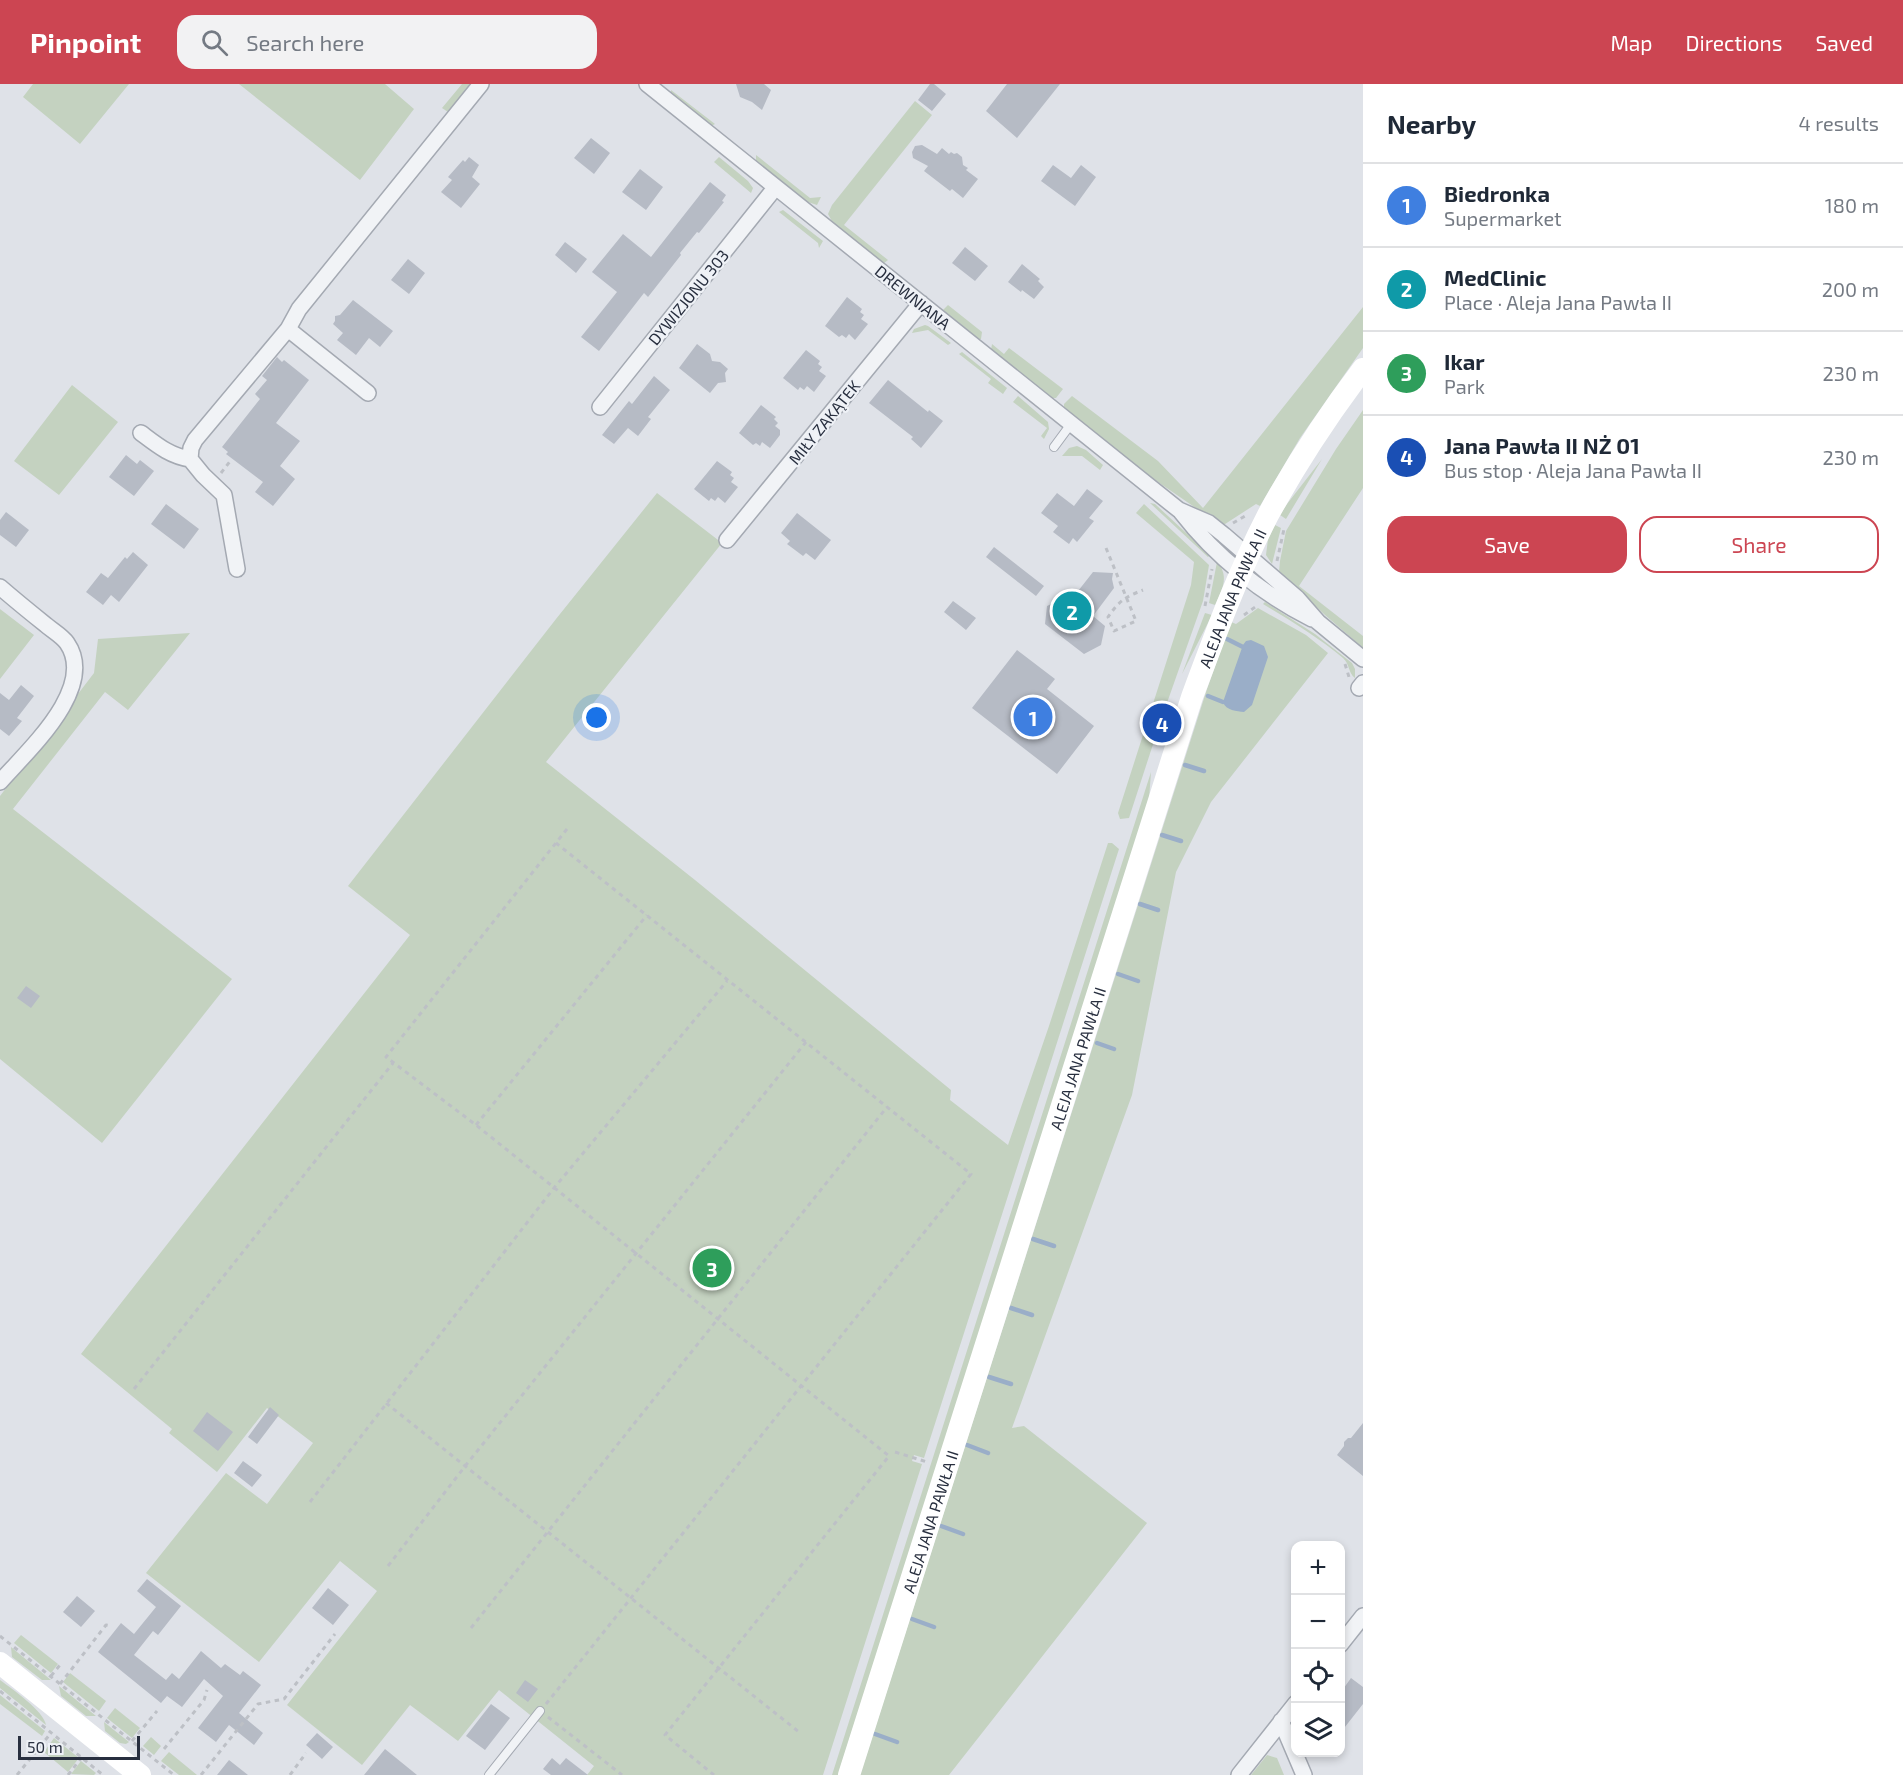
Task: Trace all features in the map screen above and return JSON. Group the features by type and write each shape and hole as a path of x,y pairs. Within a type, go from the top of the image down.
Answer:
{"street":[{"path":"190,459 191,448 195,440 288,330 299,309 480,84"},
{"name":"DREWNIANA","path":"648,84 1179,510 1198,535 1245,563 1288,607 1318,622 1363,659"},
{"name":"DYWIZJONU 303","path":"600,406 776,188"},
{"name":"MIŁY ZAKĄTEK","path":"727,540 921,303"},
{"path":"288,330 368,393"},
{"name":"ALEJA JANA PAWŁA II","path":"849,1775 1192,697 1245,563 1268,516 1297,465 1363,369"},
{"path":"141,433 176,457 190,459 224,495 237,569"},
{"path":"0,588 66,642 73,655 73,682 69,695 49,725 0,782"},
{"path":"1345,1640 1363,1616"},
{"path":"0,1663 140,1775"},
{"path":"1239,1775 1291,1709"},
{"path":"1281,1721 1304,1775"}],"lane":[{"path":"1054,447 1071,424"},
{"path":"489,1775 540,1711"}],"path":[{"path":"1106,548 1126,597 1136,621 1114,631 1108,617 1119,602 1126,597 1143,590"},
{"path":"1344,662 1351,682 1361,685"},
{"path":"567,829 386,1057 476,1125 889,1456 665,1735 714,1775"},
{"path":"556,843 971,1174 540,1711 622,1775"},
{"path":"476,1125 647,914"},
{"path":"310,1502 555,1188 727,981"},
{"path":"388,1566 466,1465 638,1254 806,1042"},
{"path":"134,1389 393,1063"},
{"path":"471,1628 887,1107"},
{"path":"386,1403 799,1732"},
{"path":"895,1452 927,1462"},
{"path":"60,1684 106,1625 112,1626"},
{"path":"201,1775 258,1704 284,1699 335,1634"},
{"path":"0,1636 174,1775"},
{"path":"51,1676 60,1665"},
{"path":"164,1749 204,1700 207,1690"},
{"path":"0,1691 103,1775"},
{"path":"132,1741 157,1711"},
{"path":"17,1775 51,1732"},
{"path":"290,1775 306,1753"},
{"path":"68,1775 82,1757"}],"green space":[{"path":"33,84 129,84 80,144 23,97"},
{"path":"239,84 385,84 414,109 360,180"},
{"path":"462,84 471,84 448,112 442,108"},
{"path":"671,90 715,124 711,126 671,94"},
{"path":"915,101 932,115 844,225 888,260 883,264 834,225 828,214 832,205"},
{"path":"756,155 810,198 821,197 817,205 805,201 756,162"},
{"path":"719,157 748,181 753,188 751,193 714,162"},
{"path":"783,210 823,241 819,248 818,243 779,212"},
{"path":"948,305 982,332 981,339 977,339 942,311"},
{"path":"1363,307 1363,348 1300,438 1260,506 1256,504 1222,526 1142,471 1064,409 1064,404 1072,396 1158,461 1203,508"},
{"path":"925,325 951,343 948,345 928,330 912,333 914,329"},
{"path":"992,344 1004,354 1009,348 1063,389 1056,398 1051,398 991,350"},
{"path":"962,352 1007,388 1003,394 988,383 991,379 959,354"},
{"path":"72,385 118,422 59,495 14,461"},
{"path":"1018,396 1048,422 1049,429 1044,439 1041,436 1047,428 1013,402"},
{"path":"1363,410 1363,488 1299,586 1363,636 1363,648 1279,572 1286,531 1336,449"},
{"path":"1077,446 1086,450 1103,465 1100,470 1082,456 1062,456 1069,448"},
{"path":"1322,459 1286,519 1280,515 1287,504"},
{"path":"657,493 722,543 546,762 695,880 951,1090 950,1100 1008,1145 1108,843 1112,843 1119,849 924,1458 914,1455 912,1461 922,1464 823,1775 587,1775 594,1766 499,1690 458,1741 410,1705 362,1765 287,1705 377,1591 340,1561 259,1662 146,1573 226,1473 267,1504 313,1443 267,1408 217,1472 169,1433 172,1429 81,1354 410,935 348,886"},
{"path":"1150,503 1155,504 1210,555 1208,557"},
{"path":"1144,504 1209,565 1203,601 1162,717 1156,715 1152,726 1158,729 1129,818 1120,819 1118,813 1191,585 1194,562 1136,513"},
{"path":"1275,525 1281,528 1272,564 1266,555 1268,539"},
{"path":"1217,562 1223,573 1224,583 1215,605 1209,603"},
{"path":"1265,602 1315,634 1352,663 1355,678 1343,658 1314,636 1263,604"},
{"path":"1258,608 1306,635 1328,653 1211,802 1176,872 1132,1095 1012,1428 1024,1426 1147,1523 949,1775 860,1775 1207,689 1231,622 1236,624"},
{"path":"0,609 34,635 0,679"},
{"path":"1205,613 1212,615 1182,674"},
{"path":"190,633 128,710 105,692 13,809 232,979 102,1143 0,1059 0,796 94,673 98,639"},
{"path":"1151,772 1149,800 838,1775 832,1775"},
{"path":"21,1635 58,1664 51,1673 14,1643"},
{"path":"11,1647 51,1680 42,1680 12,1657"},
{"path":"70,1673 106,1701 99,1711 63,1682"},
{"path":"0,1680 34,1707 46,1725 0,1688"},
{"path":"59,1686 96,1716 86,1716 61,1696"},
{"path":"0,1695 45,1731 42,1736 0,1704"},
{"path":"115,1708 140,1728 132,1738 107,1718"},
{"path":"104,1722 129,1742 120,1743 105,1731"},
{"path":"151,1737 161,1746 154,1755 143,1746"},
{"path":"54,1738 79,1758 68,1772 44,1752"},
{"path":"169,1752 197,1775 179,1775 161,1761"},
{"path":"1267,1755 1277,1758 1284,1775 1251,1775"},
{"path":"81,1761 96,1773 94,1775 71,1774"}],"water":[{"path":"1251,640 1264,646 1268,657 1252,705 1244,712 1235,711 1229,709 1223,702 1243,645 1246,641"}],"building":[{"path":"736,84 764,84 771,90 762,110 752,102 740,97"},
{"path":"930,84 934,84 946,94 932,111 918,100"},
{"path":"1007,84 1060,84 1017,138 986,111"},
{"path":"591,138 610,153 594,174 574,158"},
{"path":"922,145 937,154 942,148 949,154 957,153 962,157 963,165 968,168 966,170 978,179 963,198 924,171 928,166 913,158 912,152 915,146"},
{"path":"469,157 479,165 472,177 480,184 461,208 441,192 452,180 448,177 463,160 465,162"},
{"path":"1053,165 1071,178 1081,165 1096,177 1075,206 1041,181"},
{"path":"640,169 663,187 646,210 622,192"},
{"path":"710,182 726,195 722,201 724,202 680,253 681,255 648,297 644,293 599,351 581,337 617,292 592,272 623,234 651,257"},
{"path":"565,242 587,259 576,273 555,255"},
{"path":"965,247 988,266 975,281 952,263"},
{"path":"408,259 425,273 409,294 391,280"},
{"path":"1022,264 1040,279 1038,281 1044,287 1034,299 1008,282"},
{"path":"847,297 862,309 860,312 864,315 861,319 868,324 855,340 849,334 846,338 842,335 839,337 825,326"},
{"path":"353,300 393,331 380,347 369,338 356,355 337,340 343,333 333,324 335,316 340,315"},
{"path":"697,344 710,354 712,361 720,362 728,369 725,373 726,382 718,383 710,393 679,368"},
{"path":"806,350 820,361 818,364 822,367 819,371 826,376 814,392 807,386 804,390 800,387 798,390 783,378"},
{"path":"277,357 309,380 276,423 300,441 280,466 295,479 273,506 255,492 263,482 226,454 228,452 222,447 260,399 255,394 267,380 262,376"},
{"path":"654,376 670,390 648,417 651,419 638,436 628,428 614,444 602,435 629,401 632,404"},
{"path":"888,380 943,421 921,448 911,439 913,437 869,403"},
{"path":"761,405 776,417 774,419 778,423 775,426 780,430 780,435 770,448 762,442 760,446 756,443 753,445 739,433"},
{"path":"126,455 137,464 140,460 154,471 134,496 109,477"},
{"path":"717,461 732,472 730,475 734,478 731,482 738,487 725,503 718,497 715,501 711,498 709,501 694,489"},
{"path":"1087,489 1103,501 1089,518 1094,521 1077,542 1073,538 1069,544 1053,532 1058,526 1041,513 1057,493 1074,506"},
{"path":"166,504 199,529 184,549 151,524"},
{"path":"6,512 29,530 16,547 0,535 0,520"},
{"path":"797,513 831,540 815,560 806,553 803,556 787,544 790,541 781,533"},
{"path":"994,547 1044,586 1036,596 986,557"},
{"path":"133,552 148,565 119,602 111,595 103,605 86,592 101,573 108,578 125,557 127,559"},
{"path":"1093,572 1113,573 1114,588 1093,616 1105,626 1101,645 1084,654 1045,624 1047,606 1066,597 1071,600"},
{"path":"953,601 976,618 966,630 944,612"},
{"path":"1017,650 1055,679 1047,689 1094,726 1057,774 972,708"},
{"path":"21,685 34,696 17,718 22,721 9,736 0,729 0,693 9,700"},
{"path":"26,986 40,996 31,1008 17,998"},
{"path":"270,1407 279,1415 257,1444 248,1437"},
{"path":"207,1412 233,1432 218,1451 193,1431"},
{"path":"1363,1423 1363,1476 1337,1455 1344,1446 1344,1442 1351,1438"},
{"path":"243,1461 262,1475 252,1487 234,1473"},
{"path":"147,1579 181,1606 158,1635 153,1631 134,1655 166,1680 172,1673 179,1679 201,1651 221,1668 225,1664 240,1675 243,1671 261,1685 239,1713 263,1733 254,1745 229,1725 216,1742 198,1728 223,1696 204,1679 182,1707 167,1696 161,1703 98,1652 121,1623 134,1634 156,1607 137,1591"},
{"path":"328,1588 349,1605 333,1625 312,1608"},
{"path":"77,1596 95,1611 81,1627 63,1612"},
{"path":"1351,1678 1363,1687 1363,1704 1345,1727 1345,1703 1345,1686"},
{"path":"525,1680 538,1689 528,1702 516,1693"},
{"path":"491,1704 510,1718 485,1750 466,1736"},
{"path":"317,1733 333,1747 322,1759 306,1745"},
{"path":"385,1749 417,1775 364,1775"},
{"path":"552,1758 560,1765 566,1758 588,1775 551,1775 543,1769"},
{"path":"229,1760 248,1775 217,1775"}],"waterway":[{"path":"1227,639 1243,647"},
{"path":"1208,696 1223,702"},
{"path":"1185,765 1204,771"},
{"path":"1162,835 1181,841"},
{"path":"1140,904 1158,910"},
{"path":"1118,974 1138,981"},
{"path":"1097,1043 1114,1049"},
{"path":"1033,1239 1054,1246"},
{"path":"1011,1308 1032,1315"},
{"path":"989,1377 1011,1384"},
{"path":"967,1445 988,1453"},
{"path":"941,1526 963,1534"},
{"path":"912,1619 934,1627"},
{"path":"875,1734 897,1742"}],"place":[{"name":"MedClinic","path":"1072,611"},
{"name":"Biedronka","path":"1033,717"},
{"name":"Jana Pawła II NŻ 01","path":"1162,723"},
{"name":"Ikar","path":"712,1268"}]}
